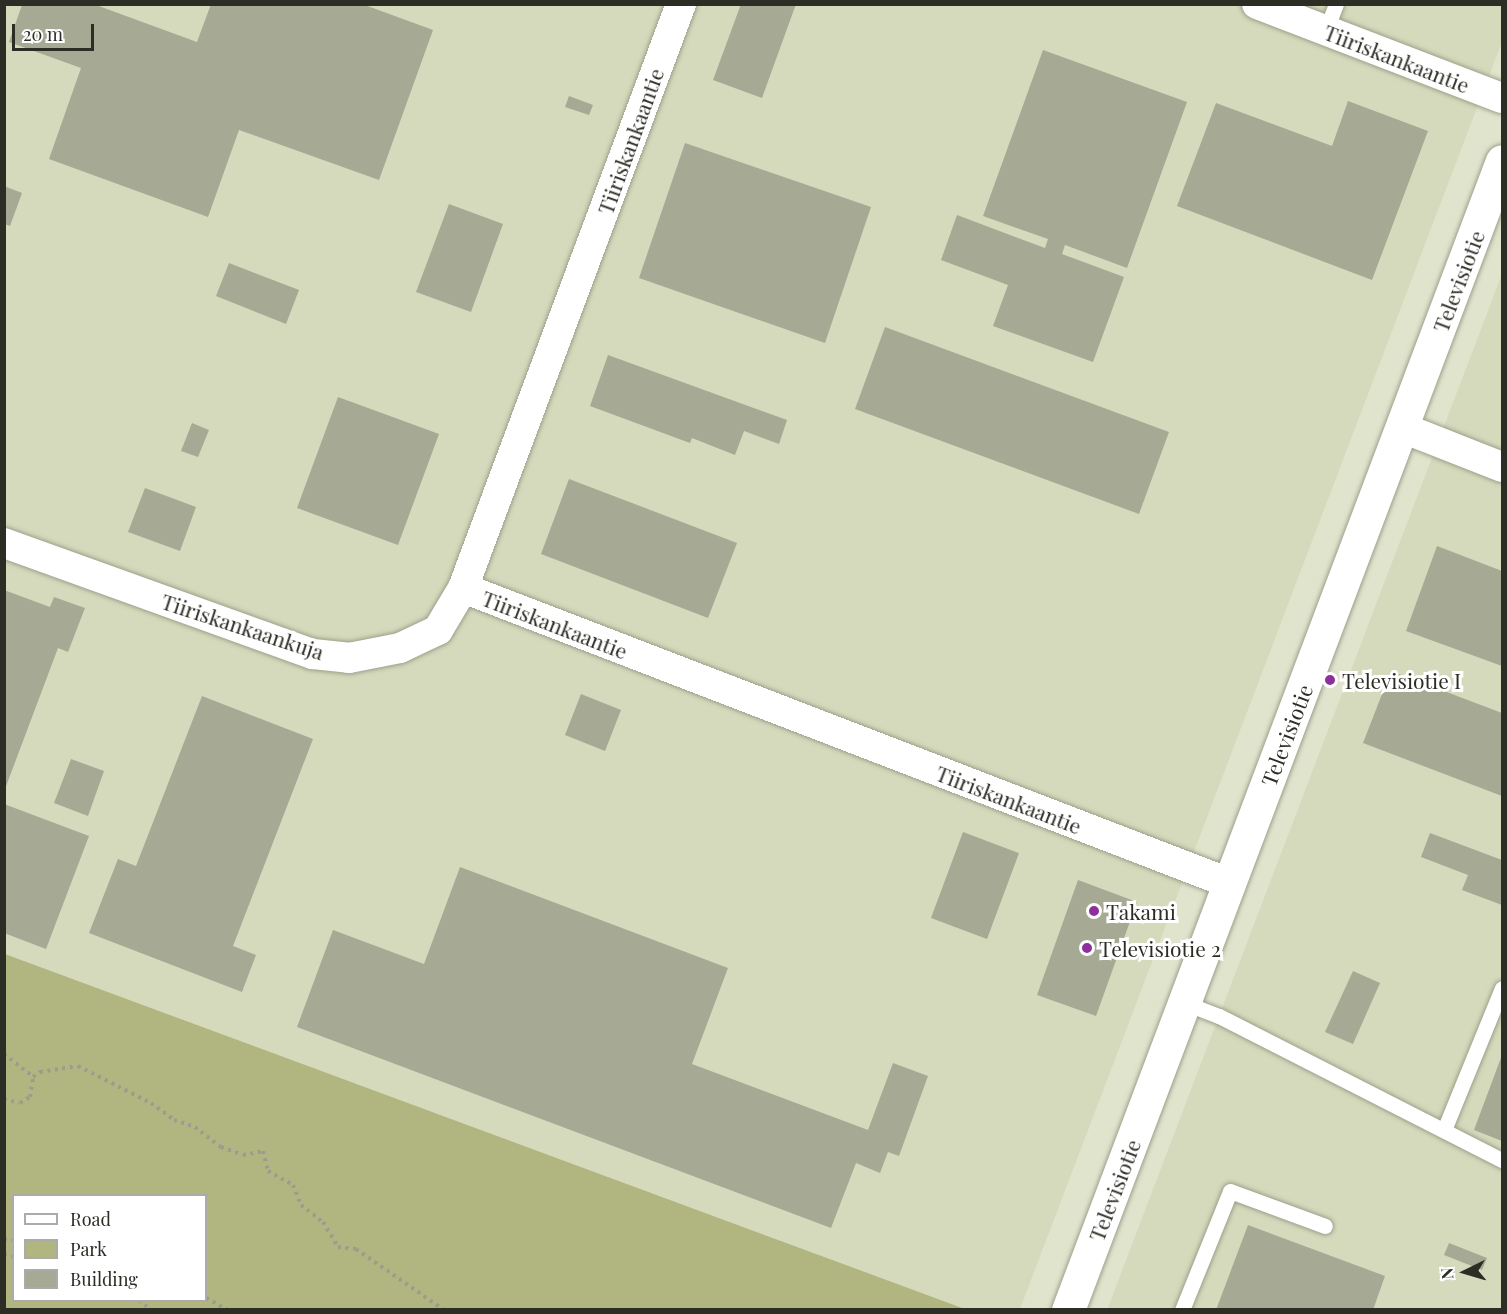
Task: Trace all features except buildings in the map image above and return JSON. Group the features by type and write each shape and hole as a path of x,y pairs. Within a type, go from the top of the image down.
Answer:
{"street":[{"name":"Tiiriskankaantie","path":"681,4 463,588 1229,884"},
{"name":"Tiiriskankaantie","path":"1257,4 1331,17 1503,98"},
{"name":"Televisiotie","path":"1068,1310 1503,161"},
{"path":"1402,428 1503,467"},
{"name":"Tiiriskankaankuja","path":"4,543 314,654 349,658 399,648 438,630 463,588"}],"lane":[{"path":"1444,1130 1503,988"},
{"path":"1185,1003 1219,1016 1503,1160"},
{"path":"1182,1310 1230,1191 1325,1226"}],"path":[{"path":"4,1054 33,1077"},
{"path":"4,1098 20,1103 30,1097 33,1077 40,1072 78,1066 151,1103 174,1120 195,1127 221,1147 243,1155 263,1151 268,1171 293,1185 301,1205 323,1222 338,1247 356,1249 444,1310"},
{"path":"207,1299 228,1310"}],"shaded area":[{"path":"4,5 1502,5 1502,42 1020,1309 965,1309 5,954"},
{"path":"1502,274 1502,1309 1107,1310 1219,1016"}],"green space":[{"path":"4,954 965,1309 5,1309"}],"place":[{"name":"Televisiotie I","path":"1330,680"},
{"name":"Takami","path":"1094,911"},
{"name":"Televisiotie 2","path":"1087,948"}]}
